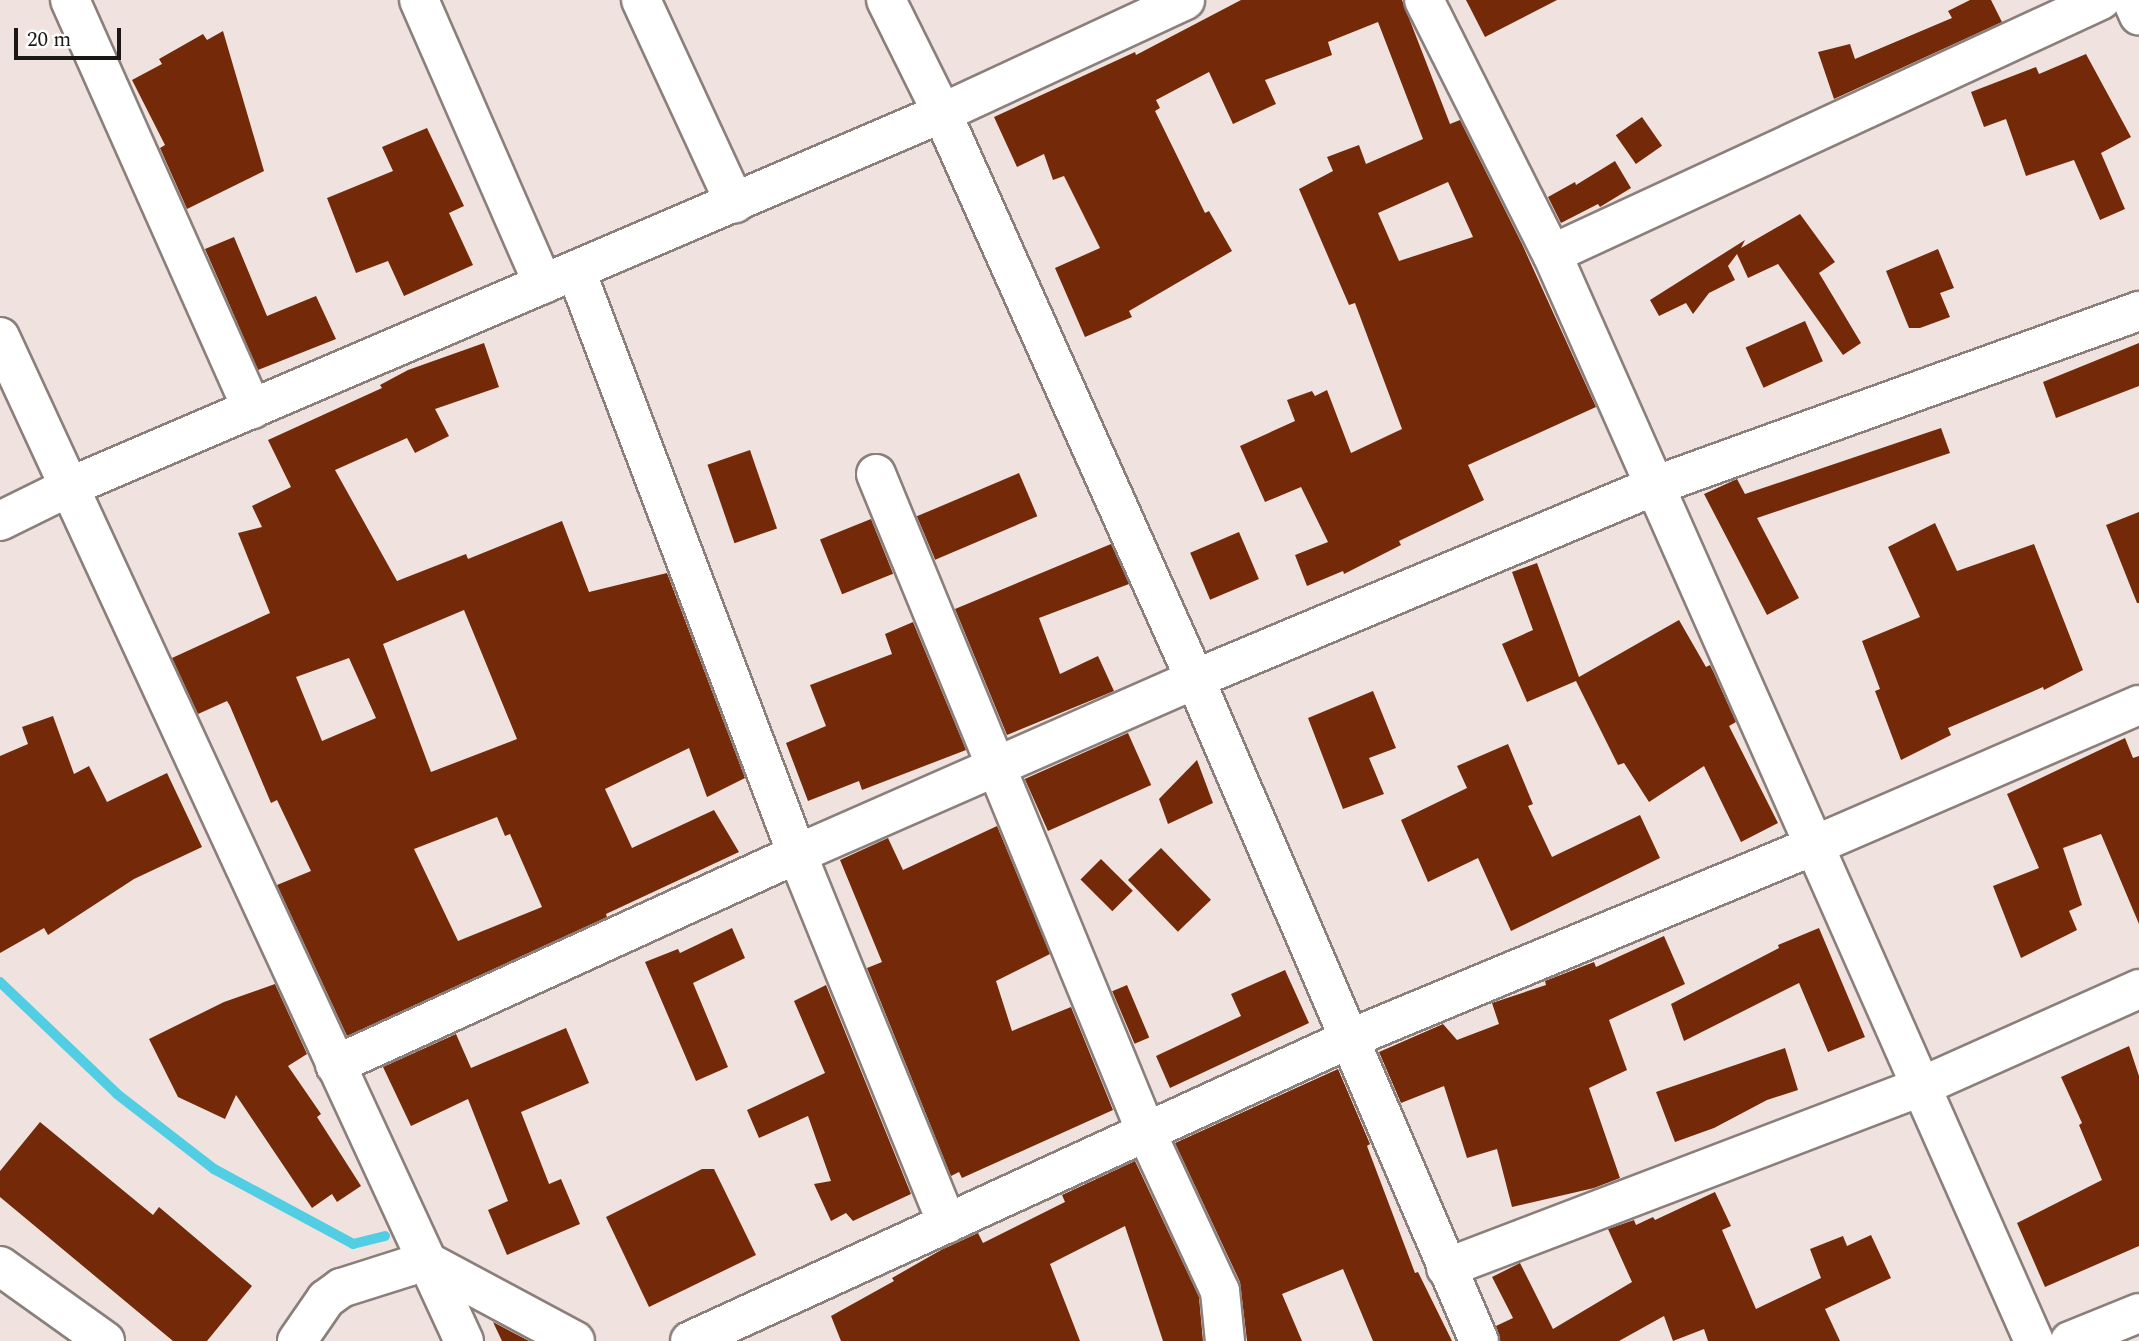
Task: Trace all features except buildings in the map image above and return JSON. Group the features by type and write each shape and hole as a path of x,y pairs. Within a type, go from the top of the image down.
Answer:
{"street":[{"path":"70,0 252,410"},
{"path":"419,0 559,277 947,1224"},
{"path":"641,0 735,203"},
{"path":"886,0 942,113 1195,680 1479,1341"},
{"path":"0,520 69,487 942,113 1185,0"},
{"path":"1423,0 1552,254 2034,1341"},
{"path":"1552,254 2101,0"},
{"path":"2132,0 2139,16"},
{"path":"335,1065 797,854 998,769 1195,680 1654,486 2139,311"},
{"path":"0,337 464,1341"},
{"path":"876,474 1147,1134 1220,1291 1225,1341"},
{"path":"690,1341 1147,1134 1349,1039 1813,846 2139,705"},
{"path":"1446,1268 1920,1087 2139,989"},
{"path":"297,1341 326,1299 341,1288 426,1261 575,1341"},
{"path":"0,1266 105,1341"},
{"path":"2070,1341 2139,1313"}],"waterway":[{"path":"0,982 117,1094 214,1169 353,1244 385,1236"}]}
